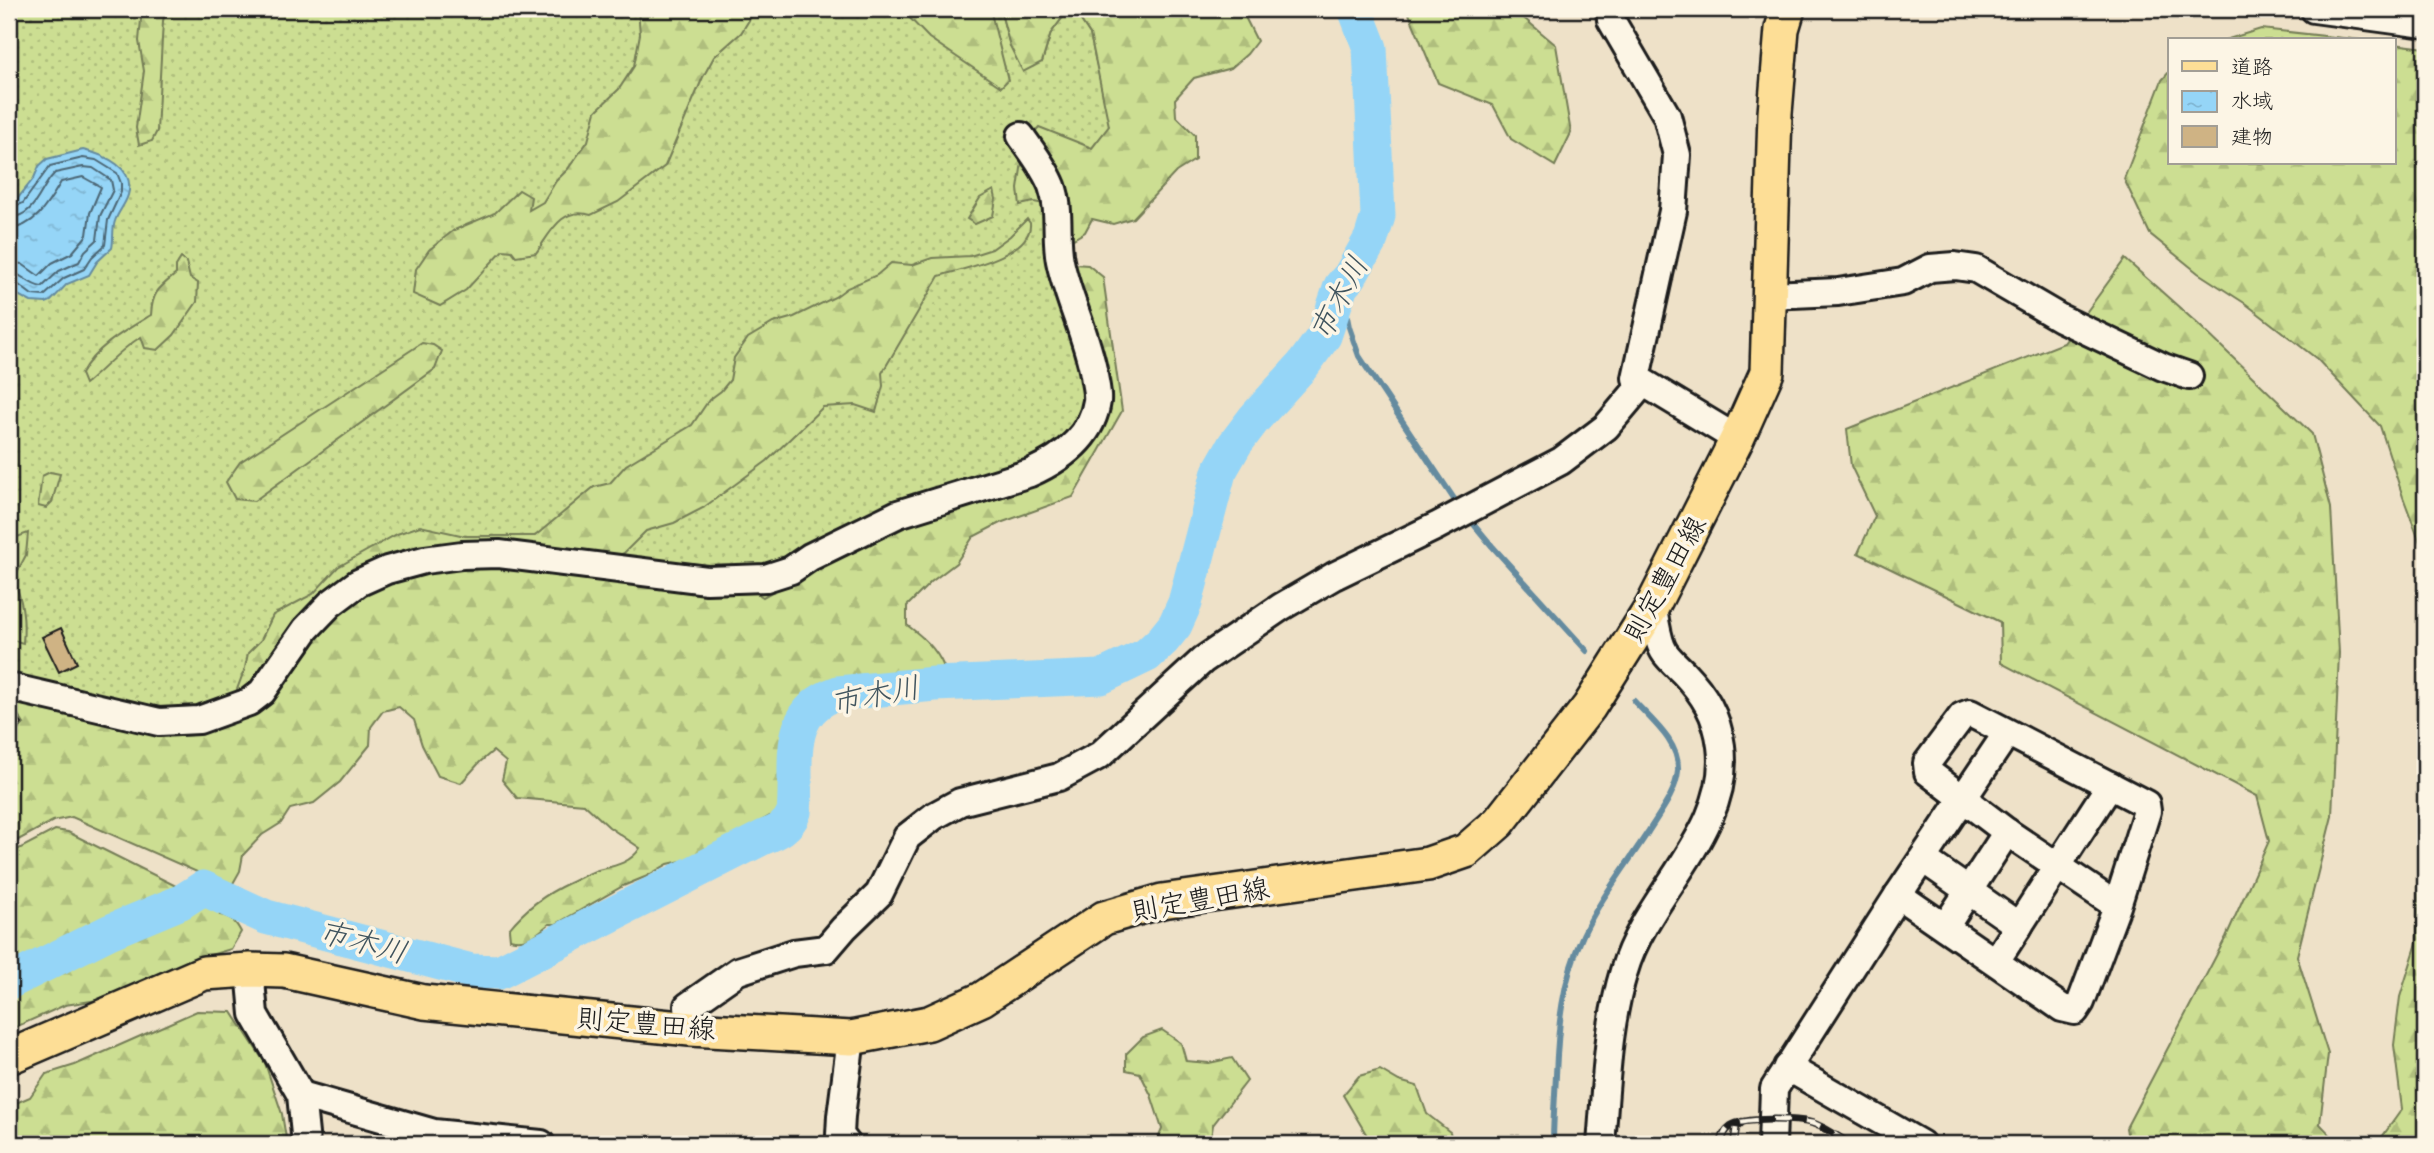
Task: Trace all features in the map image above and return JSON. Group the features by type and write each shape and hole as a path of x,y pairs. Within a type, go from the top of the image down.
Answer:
{"main road":[{"name":"則定豊田線","path":"9,1057 204,973 250,970 284,971 424,1002 690,1029 851,1038 929,1023 982,999 1104,918 1162,901 1428,864 1466,851 1499,821 1589,707 1652,607 1737,439 1767,372 1775,113 1782,29 1788,9"}],"street":[{"path":"1610,9 1611,20 1667,116 1677,155 1673,211 1636,378 1737,439"},
{"path":"2314,9 2425,24"},
{"path":"9,687 159,722 199,720 249,702 262,692 306,629 330,604 358,583 387,570 424,560 499,554 707,580 766,578 790,570 810,557 898,514 1049,464 1079,441 1091,423 1098,400 1091,354 1060,260 1057,206 1052,186 1021,136"},
{"path":"1769,295 1838,292 1903,282 1930,268 1955,266 1976,269 2060,318 2163,367 2189,376"},
{"path":"690,1029 688,1006 738,971 794,953 826,949 880,894 906,837 934,816 960,802 1059,777 1100,755 1203,660 1280,607 1334,576 1513,488 1561,461 1606,427 1643,383"},
{"path":"1601,1144 1611,1032 1624,969 1647,920 1711,816 1721,773 1721,747 1714,714 1702,693 1663,651 1652,607"},
{"path":"1898,895 2062,1008 2074,1011 2081,1002 2116,906 2147,811 2146,804 2141,799 1970,713 1962,716 1927,763 1928,772 2007,831 2116,906"},
{"path":"1772,1144 1774,1089 1961,798 2007,733"},
{"path":"1996,961 2110,785"},
{"path":"1945,928 2007,831"},
{"path":"1923,859 2019,926"},
{"path":"250,970 254,1014 301,1095 306,1144"},
{"path":"835,1141 851,1038"},
{"path":"1787,1067 1921,1144"},
{"path":"301,1095 434,1133 541,1144"}],"green space":[{"path":"9,9 1000,9 1010,46 1042,62 1051,33 1069,9 1090,34 1110,126 1092,148 1065,244 1095,355 1085,443 791,580 763,597 252,706 24,724 9,739"},
{"path":"142,9 166,9 163,21 157,131 152,141 139,145 136,128 144,71 139,41"},
{"path":"638,9 756,9 741,33 714,57 665,166 618,202 591,215 572,214 564,218 552,229 536,253 516,256 512,251 503,250 466,290 440,306 413,294 416,269 429,250 454,230 495,213 519,190 531,197 529,210 543,202 588,141 596,111 619,89 634,66 640,34"},
{"path":"901,9 990,9 1008,80 1001,87 929,38"},
{"path":"1000,9 1069,9 1051,33 1042,62 1023,72 1010,46"},
{"path":"1069,9 1241,9 1257,41 1231,68 1194,78 1175,99 1176,116 1195,135 1195,160 1176,172 1133,218 1113,224 1092,219 1085,232 1065,244 1029,138 1039,127 1092,148 1109,126 1090,34"},
{"path":"1407,9 1513,9 1556,45 1571,133 1555,166 1511,139 1493,105 1438,83"},
{"path":"2261,29 2343,38 2232,38"},
{"path":"2396,44 2425,48 2425,556 2380,426 2317,359 2246,304 2198,273 2150,234 2124,179 2162,80 2168,73 2168,164 2396,164"},
{"path":"1024,148 1049,205 1034,202 1020,205 1018,189"},
{"path":"994,190 996,199 993,216 975,224 967,219 980,198"},
{"path":"1027,219 1030,223 1028,234 1009,252 979,265 939,276 882,373 883,386 876,412 855,405 823,407 767,461 703,508 674,523 646,531 624,553 609,560 372,569 268,678 233,700 248,653 261,640 273,615 313,594 338,567 397,534 420,526 465,536 535,536 594,487 610,483 626,465 692,425 709,400 730,380 734,358 748,338 773,323 794,317 877,275 891,263 912,265 932,258 970,256 992,249"},
{"path":"181,258 186,262 190,278 198,283 197,302 174,335 158,350 145,348 141,337 85,384 81,374 94,356 112,340 151,315 155,296 176,274 176,266"},
{"path":"2125,259 2199,325 2312,434 2331,508 2339,653 2332,816 2297,956 2328,1054 2320,1124 2339,1144 2129,1144 2126,1128 2226,937 2269,841 2257,796 2001,663 2000,622 1858,553 1875,516 1851,466 1847,429 2064,343"},
{"path":"1074,264 1088,265 1103,277 1122,411 1073,497 1000,523 973,537 956,563 931,582 907,606 907,625 928,643 944,667 936,675 829,690 810,703 798,717 793,733 792,803 785,820 770,816 695,858 668,864 623,886 556,924 549,924 531,937 522,940 510,939 509,929 544,897 591,873 627,860 640,848 609,827 584,804 517,798 502,780 506,762 493,751 461,783 438,776 422,745 414,720 399,707 383,711 371,727 370,745 340,782 314,803 290,809 281,823 262,835 243,855 240,871 231,887 72,817 53,821 9,845 9,739 24,724 13,707 19,697 160,729 252,706 359,588 454,562 747,587 763,597 901,518 1033,477 1096,424"},
{"path":"422,343 433,345 442,351 435,369 254,501 235,499 226,482 240,462"},
{"path":"50,472 60,474 52,502 46,508 38,506 42,476"},
{"path":"28,533 26,555 13,580 22,611 23,643 9,639 9,545 17,537"},
{"path":"2425,766 2425,1144 2377,1144 2402,1109 2394,1045 2400,997 2417,943 2421,789"},
{"path":"55,830 68,832 184,890 9,978 9,854"},
{"path":"210,903 223,907 220,915 233,920 241,932 231,949 98,1000 65,1005 9,1030 9,984 38,968 114,935 119,938"},
{"path":"197,1011 232,1012 265,1063 282,1114 287,1144 9,1144 9,1106 30,1097 46,1074 75,1065"},
{"path":"1162,1030 1181,1043 1186,1061 1209,1063 1232,1058 1247,1081 1213,1125 1210,1144 1156,1144 1162,1129 1151,1095 1140,1073 1126,1070 1126,1054 1143,1037"},
{"path":"1380,1070 1399,1081 1417,1086 1427,1114 1450,1132 1453,1144 1372,1144 1343,1095 1359,1076"}],"water":[{"path":"83,150 109,159 123,170 127,177 128,195 115,221 112,248 97,262 89,275 67,284 51,301 31,302 16,294 9,285 9,204 18,198 34,178 39,166 47,159"}],"building":[{"path":"61,628 77,663 59,672 42,637"},
{"path":"9,709 22,724 12,734 9,731"}],"waterway":[{"name":"市木川","path":"9,982 109,932 181,902 203,888 266,917 471,971 499,972 782,828 794,812 796,742 800,727 808,713 820,702 838,693 935,684 1101,677 1147,655 1175,625 1185,603 1219,472 1254,419 1303,365 1324,336 1341,286 1350,276 1371,239 1378,216 1370,48 1355,9"},
{"path":"1341,286 1349,327 1359,356 1460,508"},
{"path":"1467,516 1587,651"},
{"path":"1553,1144 1560,1021 1570,969 1597,908 1662,811 1677,779 1674,750 1656,724 1634,701"}],"railway":[{"path":"1721,1144 1725,1132 1731,1126 1747,1121 1771,1120 1812,1123 1850,1144"},
{"path":"1734,1144 1736,1128 1742,1122"}]}
